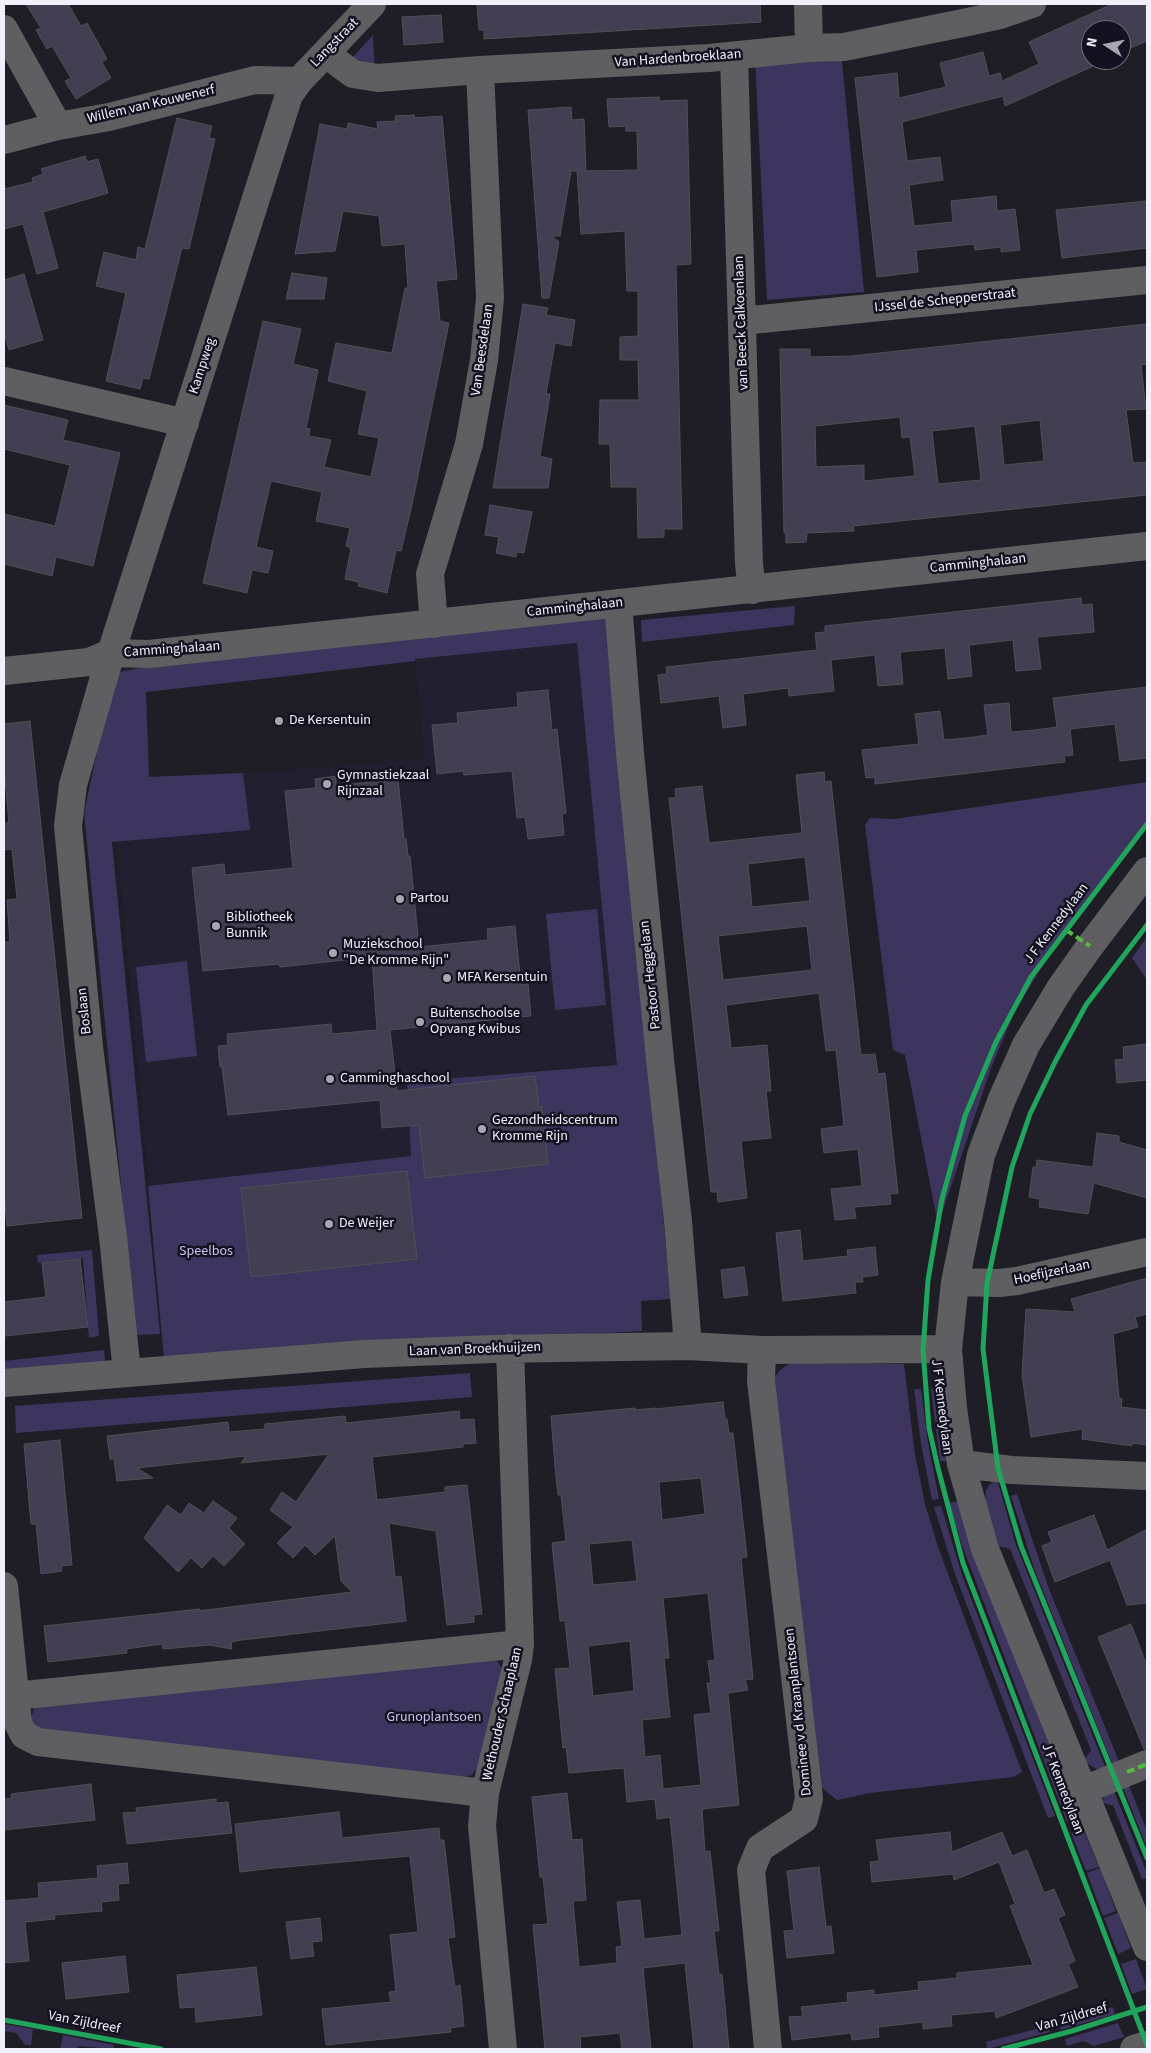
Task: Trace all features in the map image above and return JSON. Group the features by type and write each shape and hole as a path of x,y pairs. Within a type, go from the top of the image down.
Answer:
{"street":[{"name":"Langstraat","path":"299,81 372,4"},
{"path":"808,4 809,48"},
{"name":"Van Hardenbroeklaan","path":"326,54 353,74 378,78 480,70 734,56 809,48 844,47 906,36 1000,15 1032,4"},
{"path":"4,29 58,126"},
{"name":"van Beeck Calkoenlaan","path":"734,56 749,554 752,590"},
{"name":"Van Beesdelaan","path":"434,624 430,574 469,444 484,360 490,298 480,70"},
{"name":"Willem van Kouwenerf","path":"4,140 58,126 109,117 254,80 299,81"},
{"name":"Kampweg","path":"111,653 289,95 299,81"},
{"name":"IJssel de Schepperstraat","path":"742,321 1147,280"},
{"path":"4,381 185,423"},
{"name":"Camminghalaan","path":"4,671 89,662 111,653 149,654 1147,546"},
{"name":"Pastoor Heggelaan","path":"618,603 630,753 678,1221 688,1346"},
{"name":"Boslaan","path":"111,653 73,785 68,826 89,1046 114,1246 127,1372"},
{"name":"J F Kennedylaan","path":"1147,871 1061,987 1026,1045 1002,1099 981,1155 955,1282 948,1349 953,1408 962,1464 985,1549 1084,1790 1136,1889 1147,1947"},
{"name":"Hoefijzerlaan","path":"955,1282 999,1283 1016,1281 1147,1252"},
{"name":"Laan van Broekhuijzen","path":"4,1384 127,1372 364,1354 510,1348 688,1346 762,1350 948,1349"},
{"name":"Wethouder Schaaplaan","path":"503,2049 482,1826 485,1793 518,1660 520,1644 510,1348"},
{"name":"Dominee v d Kraanplantsoen","path":"762,1350 761,1381 809,1798 804,1819 760,1848 751,1870 768,2049"},
{"path":"962,1464 1012,1470 1147,1476"},
{"path":"4,1586 18,1723 24,1735 38,1742 485,1793"},
{"path":"15,1696 520,1644"},
{"path":"1084,1790 1147,1764"},
{"path":"1134,2049 1147,2045"}],"shaded area":[{"path":"577,643 616,1064 407,1082 412,1156 251,1175 264,1319 162,1327 114,811 150,781 425,759 415,659"}],"green space":[{"path":"373,35 375,71 352,58"},
{"path":"841,51 864,292 767,300 755,58"},
{"path":"795,606 794,625 642,642 641,620"},
{"name":"Speelbos","path":"605,615 671,1299 641,1301 642,1331 164,1358 148,1186 411,1156 407,1082 617,1065 577,643 415,659 415,661 146,692 149,777 243,773 250,830 112,842 160,1334 136,1335 84,813 114,673 151,666"},
{"path":"1147,782 1147,826 1116,863 1057,942 1015,1011 991,1068 938,1225 905,1055 893,1050 865,825 870,818 895,819"},
{"path":"597,909 606,1005 555,1010 546,914"},
{"path":"1147,937 1147,980 1132,958"},
{"path":"187,961 197,1056 146,1062 136,967"},
{"path":"92,1250 99,1336 89,1338 83,1260 85,1258 38,1263 37,1255"},
{"path":"104,1350 105,1362 4,1373 4,1361"},
{"path":"789,1364 904,1364 915,1455 925,1504 938,1547 1022,1772 1013,1777 870,1793 837,1800 821,1787 774,1378 780,1370"},
{"path":"470,1373 472,1397 16,1433 15,1406"},
{"path":"914,1389 921,1389 928,1443 939,1499 932,1500 921,1444"},
{"path":"931,1389 940,1389 949,1461 940,1461"},
{"path":"994,1482 998,1483 1016,1545 1106,1769 1099,1770 1088,1764 1085,1759 1091,1750 1010,1549 999,1546 985,1501 986,1490"},
{"path":"1017,1494 1049,1589 1120,1764 1113,1766 1035,1571 1011,1496"},
{"path":"958,1501 984,1581 1079,1817 1067,1822 962,1545 949,1503"},
{"path":"941,1506 962,1575 1055,1816 1048,1818 956,1577 934,1507"},
{"name":"Grunoplantsoen","path":"494,1656 506,1675 479,1765 472,1775 464,1777 39,1731 32,1725 31,1717 35,1707"},
{"path":"1128,1783 1147,1831 1147,1848 1122,1785"},
{"path":"1113,1789 1147,1873 1147,1878 1142,1879 1113,1805 1101,1802 1106,1794"},
{"path":"1083,1829 1099,1867 1086,1871 1071,1833"},
{"path":"1100,1868 1116,1911 1103,1916 1087,1873"},
{"path":"1118,1913 1131,1948 1118,1954 1104,1918"},
{"path":"1136,1959 1147,1989 1132,1994 1121,1964"},
{"path":"1113,2007 1115,2014 1061,2030 1059,2024"},
{"path":"1118,2023 1124,2037 1094,2046 1084,2041 1067,2046 1065,2039"},
{"path":"4,2024 33,2029 31,2045 25,2045 16,2033 4,2031"},
{"path":"1048,2026 1050,2032 987,2049 986,2042"},
{"path":"63,2035 114,2045 113,2049 79,2046 75,2049 60,2049"}],"building":[{"path":"26,4 68,4 81,26 87,23 107,59 102,62 111,78 76,99 65,81 71,78 52,46 47,49 36,30 41,28"},
{"path":"477,4 760,4 761,22 484,39 484,30 479,30"},
{"path":"1112,4 1147,4 1147,41 1131,48 1131,20 1081,20 1081,70 1085,70 1005,106 1003,96 902,122 907,161 940,157 943,180 909,185 914,226 953,222 951,201 996,196 997,211 1015,209 1020,250 1001,252 1001,247 975,250 974,244 916,250 918,272 877,277 855,78 897,73 899,98 946,87 940,63 983,52 989,76 1000,73 1002,81 1039,64 1029,42"},
{"path":"441,15 443,42 404,45 402,17"},
{"path":"659,97 659,101 687,100 691,264 676,265 682,529 664,529 664,537 638,538 637,487 611,487 610,444 599,444 600,400 639,400 638,360 620,360 620,337 638,336 638,291 627,291 625,231 581,234 577,171 571,171 560,236 552,236 559,242 549,298 542,298 528,110 571,107 572,120 584,119 586,171 638,170 637,131 626,131 626,126 609,127 607,99"},
{"path":"414,115 415,118 442,116 457,279 436,281 440,321 449,323 412,505 401,551 396,550 387,593 358,586 359,582 345,579 351,548 346,546 350,528 316,521 322,492 271,481 256,547 273,551 268,573 252,570 247,593 203,583 263,321 301,329 293,364 318,370 306,428 310,429 309,436 331,440 324,467 371,477 379,438 358,434 367,391 328,381 336,343 392,353 405,288 408,288 405,244 382,246 379,216 343,211 335,251 295,254 320,124 347,129 348,123 378,129 377,122 396,121 395,116"},
{"path":"177,118 212,126 209,138 215,139 189,249 182,248 149,379 143,378 140,389 106,381 126,293 96,286 104,252 136,260 138,247 145,249"},
{"path":"85,156 87,162 98,159 108,193 43,212 58,268 37,274 23,224 4,229 4,189 33,182 32,178 43,174 41,169"},
{"path":"1147,201 1147,248 1062,258 1056,210"},
{"path":"292,273 327,278 324,299 286,299"},
{"path":"24,274 43,340 9,350 4,332 4,280"},
{"path":"523,304 548,308 546,315 575,320 571,346 555,343 546,394 550,394 540,456 552,459 548,488 493,488"},
{"path":"1147,324 1147,364 1141,365 1146,409 1126,410 1133,463 1147,462 1147,495 853,526 854,531 807,533 806,542 786,543 786,533 784,533 780,349 810,349 810,357 852,356","holes":["900,417 902,438 910,437 915,476 864,481 864,465 816,467 815,426","1040,420 1044,461 1004,465 1000,425","975,426 981,480 938,484 932,431"]},
{"path":"4,405 68,420 63,440 120,453 93,566 56,557 52,576 4,564 4,514 55,526 70,465 4,449"},
{"path":"490,505 532,512 524,553 516,552 516,557 496,553 499,537 485,535"},
{"path":"1081,598 1082,605 1092,604 1094,632 1037,637 1041,669 1016,671 1013,640 969,645 972,676 948,679 945,648 900,652 903,684 878,686 875,655 831,660 834,691 789,696 788,688 743,694 746,725 723,728 719,696 661,703 658,675 667,674 666,667 817,650 815,633 825,632 825,626"},
{"path":"1147,687 1147,758 1120,761 1115,724 1070,729 1073,755 1064,756 1065,762 875,784 875,777 866,778 862,750 919,744 915,714 940,711 944,740 966,738 988,735 984,705 1009,703 1011,732 1035,730 1057,727 1053,698"},
{"path":"548,690 552,730 557,729 566,813 562,814 564,835 528,839 525,817 517,818 512,771 464,775 463,771 437,774 432,725 458,723 457,713 518,707 517,693"},
{"path":"30,721 82,1218 7,1226 4,1193 4,942 10,942 7,900 17,899 12,849 4,850 4,823 9,823 4,768 4,724"},
{"path":"824,772 825,782 831,781 861,1055 875,1054 878,1074 885,1073 898,1193 890,1194 891,1204 854,1207 856,1218 835,1220 831,1189 862,1186 858,1149 824,1153 821,1129 844,1126 836,1050 826,1051 819,993 726,1005 731,1048 767,1045 771,1091 766,1091 771,1138 741,1141 747,1198 718,1202 717,1192 711,1192 669,798 676,798 675,789 702,786 709,843 802,833 796,775","holes":["805,857 810,901 752,907 748,864","807,926 812,970 723,980 718,936"]},
{"name":"MFA Kersentuin","path":"336,776 336,786 398,779 404,839 406,839 408,856 410,856 419,947 488,940 487,929 515,926 521,985 528,984 531,1016 390,1030 397,1091 535,1076 539,1107 542,1107 548,1164 425,1178 419,1125 382,1128 380,1100 228,1115 218,1046 228,1045 227,1034 331,1024 332,1034 377,1030 372,957 280,967 279,964 203,971 192,868 224,864 225,875 293,868 285,791 316,788 315,779"},
{"path":"1147,1044 1147,1080 1117,1083 1115,1060 1124,1059 1123,1047"},
{"path":"1097,1133 1119,1136 1119,1142 1147,1150 1147,1198 1094,1183 1088,1214 1039,1207 1040,1199 1029,1197 1033,1167 1036,1167 1037,1160 1093,1167"},
{"name":"De Weijer","path":"407,1171 417,1259 251,1277 241,1188"},
{"path":"800,1230 803,1261 848,1256 847,1250 875,1247 878,1275 862,1277 863,1282 855,1282 856,1293 783,1301 776,1233"},
{"path":"80,1259 88,1327 4,1336 4,1302 46,1297 42,1263"},
{"path":"744,1267 748,1295 724,1298 721,1270"},
{"path":"1147,1278 1147,1314 1135,1317 1138,1327 1113,1334 1119,1398 1122,1399 1121,1407 1147,1410 1147,1445 1132,1443 1132,1446 1082,1439 1083,1429 1031,1437 1022,1375 1026,1309 1075,1312 1071,1299"},
{"path":"723,1402 729,1433 733,1433 747,1557 741,1558 753,1679 745,1680 748,1690 728,1693 739,1805 702,1809 705,1852 710,1851 719,1931 714,1931 719,1975 722,1974 729,2049 694,2049 685,1963 643,1968 651,2049 622,2049 620,2033 580,2037 581,2049 545,2049 533,1925 548,1924 543,1877 540,1877 532,1797 567,1793 572,1840 582,1839 586,1900 573,1901 579,1967 617,1963 616,1947 622,1946 617,1902 640,1900 644,1939 682,1935 670,1817 657,1819 655,1799 627,1802 624,1768 569,1773 566,1747 563,1748 555,1669 570,1668 565,1621 560,1621 552,1543 566,1541 561,1495 558,1495 551,1416 635,1408 635,1410","holes":["701,1478 705,1514 662,1520 659,1482","632,1540 637,1581 593,1585 589,1544","708,1593 715,1660 708,1661 711,1683 707,1683 711,1713 694,1715 701,1785 663,1789 660,1755 645,1757 642,1720 670,1717 664,1658 669,1658 663,1598","630,1641 634,1691 593,1696 588,1646"]},
{"path":"459,1411 460,1420 474,1419 476,1443 463,1444 463,1447 372,1457 377,1500 445,1492 445,1487 467,1485 482,1614 474,1615 474,1622 447,1625 436,1531 389,1523 395,1577 401,1576 406,1621 242,1640 231,1642 232,1649 209,1645 163,1649 162,1644 126,1649 127,1653 48,1662 44,1626 200,1609 198,1611 352,1592 341,1581 335,1536 315,1555 305,1545 293,1558 277,1543 293,1527 270,1510 282,1492 296,1502 329,1454 241,1463 246,1456 137,1468 153,1478 117,1481 114,1459 110,1459 107,1436 228,1422 229,1432 265,1429 265,1424 345,1416 346,1423"},
{"path":"60,1440 72,1565 61,1566 62,1571 41,1574 36,1524 31,1524 24,1444"},
{"path":"213,1501 237,1518 229,1528 245,1544 224,1566 213,1556 202,1568 191,1558 178,1572 144,1538 167,1505 181,1515 189,1503 204,1513"},
{"path":"1094,1515 1107,1550 1147,1529 1147,1603 1127,1605 1110,1560 1055,1582 1042,1546 1052,1542 1048,1532"},
{"path":"1131,1624 1147,1666 1147,1749 1144,1749 1098,1637"},
{"path":"91,1784 95,1820 4,1830 4,1799 12,1798 11,1794"},
{"path":"216,1799 216,1803 228,1802 232,1833 127,1844 123,1813 137,1812 136,1808"},
{"path":"339,1812 342,1838 439,1828 440,1840 444,1840 455,1937 448,1938 455,1987 460,1985 464,2026 450,2028 451,2032 326,2045 322,2009 391,2002 389,1992 396,1991 390,1935 418,1932 410,1856 240,1872 235,1824"},
{"path":"950,1832 952,1852 1002,1832 1012,1856 1027,1850 1044,1893 1054,1889 1065,1915 1058,1918 1075,1961 1068,1964 1078,1987 996,2018 995,2011 951,2015 952,2026 923,2029 923,2022 878,2027 879,2037 852,2040 851,2033 792,2040 789,2017 803,2016 801,2007 848,2002 847,1993 874,1990 874,1995 919,1990 918,1982 957,1978 957,1973 1033,1965 1010,1906 1015,1904 999,1862 954,1880 953,1874 872,1882 870,1862 879,1861 876,1840"},
{"path":"127,1863 129,1883 118,1884 119,1900 101,1902 102,1911 54,1915 55,1919 25,1922 29,1961 4,1963 4,1901 39,1898 38,1883 98,1878 97,1866"},
{"path":"819,1867 826,1927 831,1926 834,1953 787,1958 784,1931 794,1930 787,1871"},
{"path":"320,1918 322,1941 312,1942 314,1956 291,1959 286,1922"},
{"path":"125,1956 129,1992 66,1999 62,1963"},
{"path":"256,1967 262,2015 196,2022 195,2007 180,2008 177,1975"}],"marked path":[{"path":"1066,930 1090,946"},
{"path":"1127,1772 1147,1764"}],"cycle path":[{"path":"1147,824 1031,977 996,1042 965,1116 942,1199 928,1280 923,1350 929,1428 963,1563 1147,2045"},
{"path":"1147,925 1086,1005 1055,1062 1030,1114 1012,1167 987,1283 983,1349 998,1468 1021,1546 1147,1858"},
{"name":"Van Zijldreef","path":"1003,2049 1072,2031 1147,2007"},
{"name":"Van Zijldreef","path":"4,2020 161,2049"}],"place":[{"name":"De Kersentuin","path":"279,721"},
{"name":"Gymnastiekzaal Rijnzaal","path":"327,784"},
{"name":"Partou","path":"400,899"},
{"name":"Bibliotheek Bunnik","path":"216,926"},
{"name":"Muziekschool \"De Kromme Rijn\"","path":"333,953"},
{"name":"MFA Kersentuin","path":"447,978"},
{"name":"Buitenschoolse Opvang Kwibus","path":"420,1022"},
{"name":"Camminghaschool","path":"330,1079"},
{"name":"Gezondheidscentrum Kromme Rijn","path":"482,1129"},
{"name":"De Weijer","path":"329,1224"}]}
